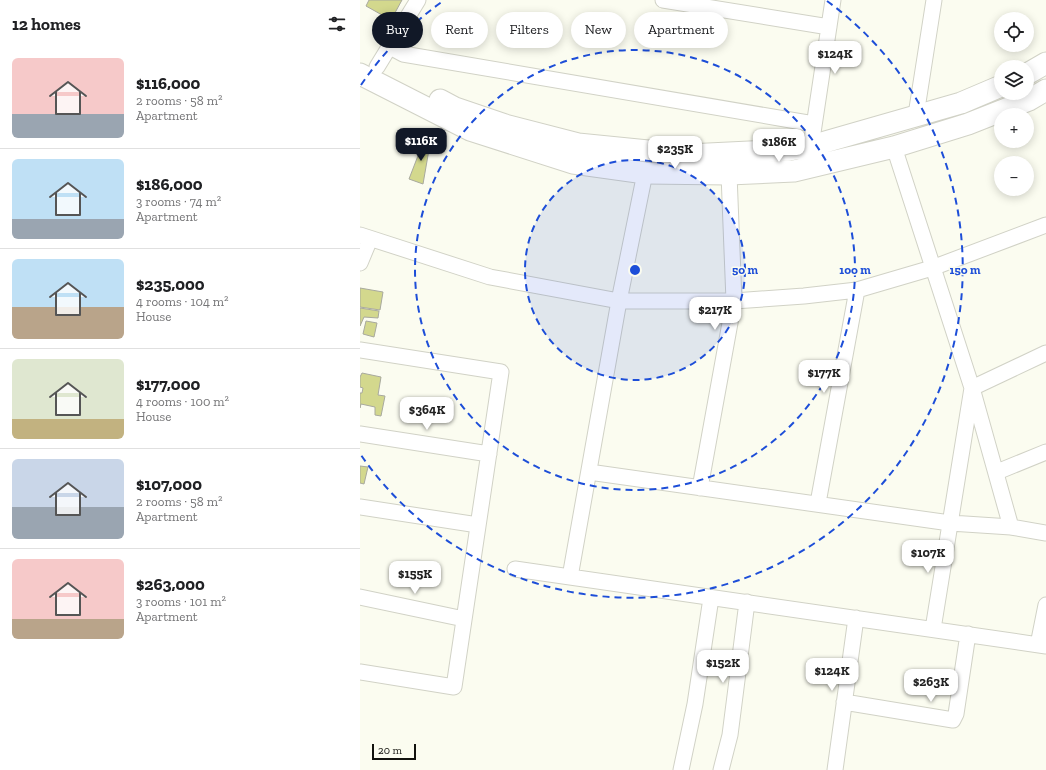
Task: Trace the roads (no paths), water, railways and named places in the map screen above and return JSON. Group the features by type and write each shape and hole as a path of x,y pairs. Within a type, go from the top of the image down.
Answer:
{"street":[{"path":"411,12 418,0"},
{"path":"663,0 829,27"},
{"path":"811,146 833,0"},
{"path":"916,115 934,0"},
{"path":"366,66 389,48"},
{"path":"392,48 403,54 814,124"},
{"path":"1034,70 1046,63"},
{"path":"366,66 455,108 505,125 578,144 688,155 790,150 811,146 961,103 994,89"},
{"path":"366,66 470,130 573,163 645,173 729,174 794,171 894,147 968,124 1021,100"},
{"path":"894,147 972,388 997,472 1011,527"},
{"path":"790,150 794,171"},
{"path":"570,577 619,301 645,173"},
{"path":"700,488 734,301 729,174"},
{"path":"360,264 365,237 490,277 619,301 734,301 804,296 857,290 932,268 1046,225"},
{"path":"818,503 857,290"},
{"path":"360,350 502,372 454,687 360,672"},
{"path":"972,388 1046,353"},
{"path":"933,629 972,388"},
{"path":"360,434 489,454"},
{"path":"997,472 1046,452"},
{"path":"589,472 818,503 950,523 1011,527 1046,533"},
{"path":"360,507 478,525"},
{"path":"515,569 1042,645 1046,605"},
{"path":"360,597 464,619"},
{"path":"681,770 695,704 711,598"},
{"path":"721,770 730,735 747,602"},
{"path":"835,770 856,618"},
{"path":"844,702 953,720 956,714 968,634"}]}
